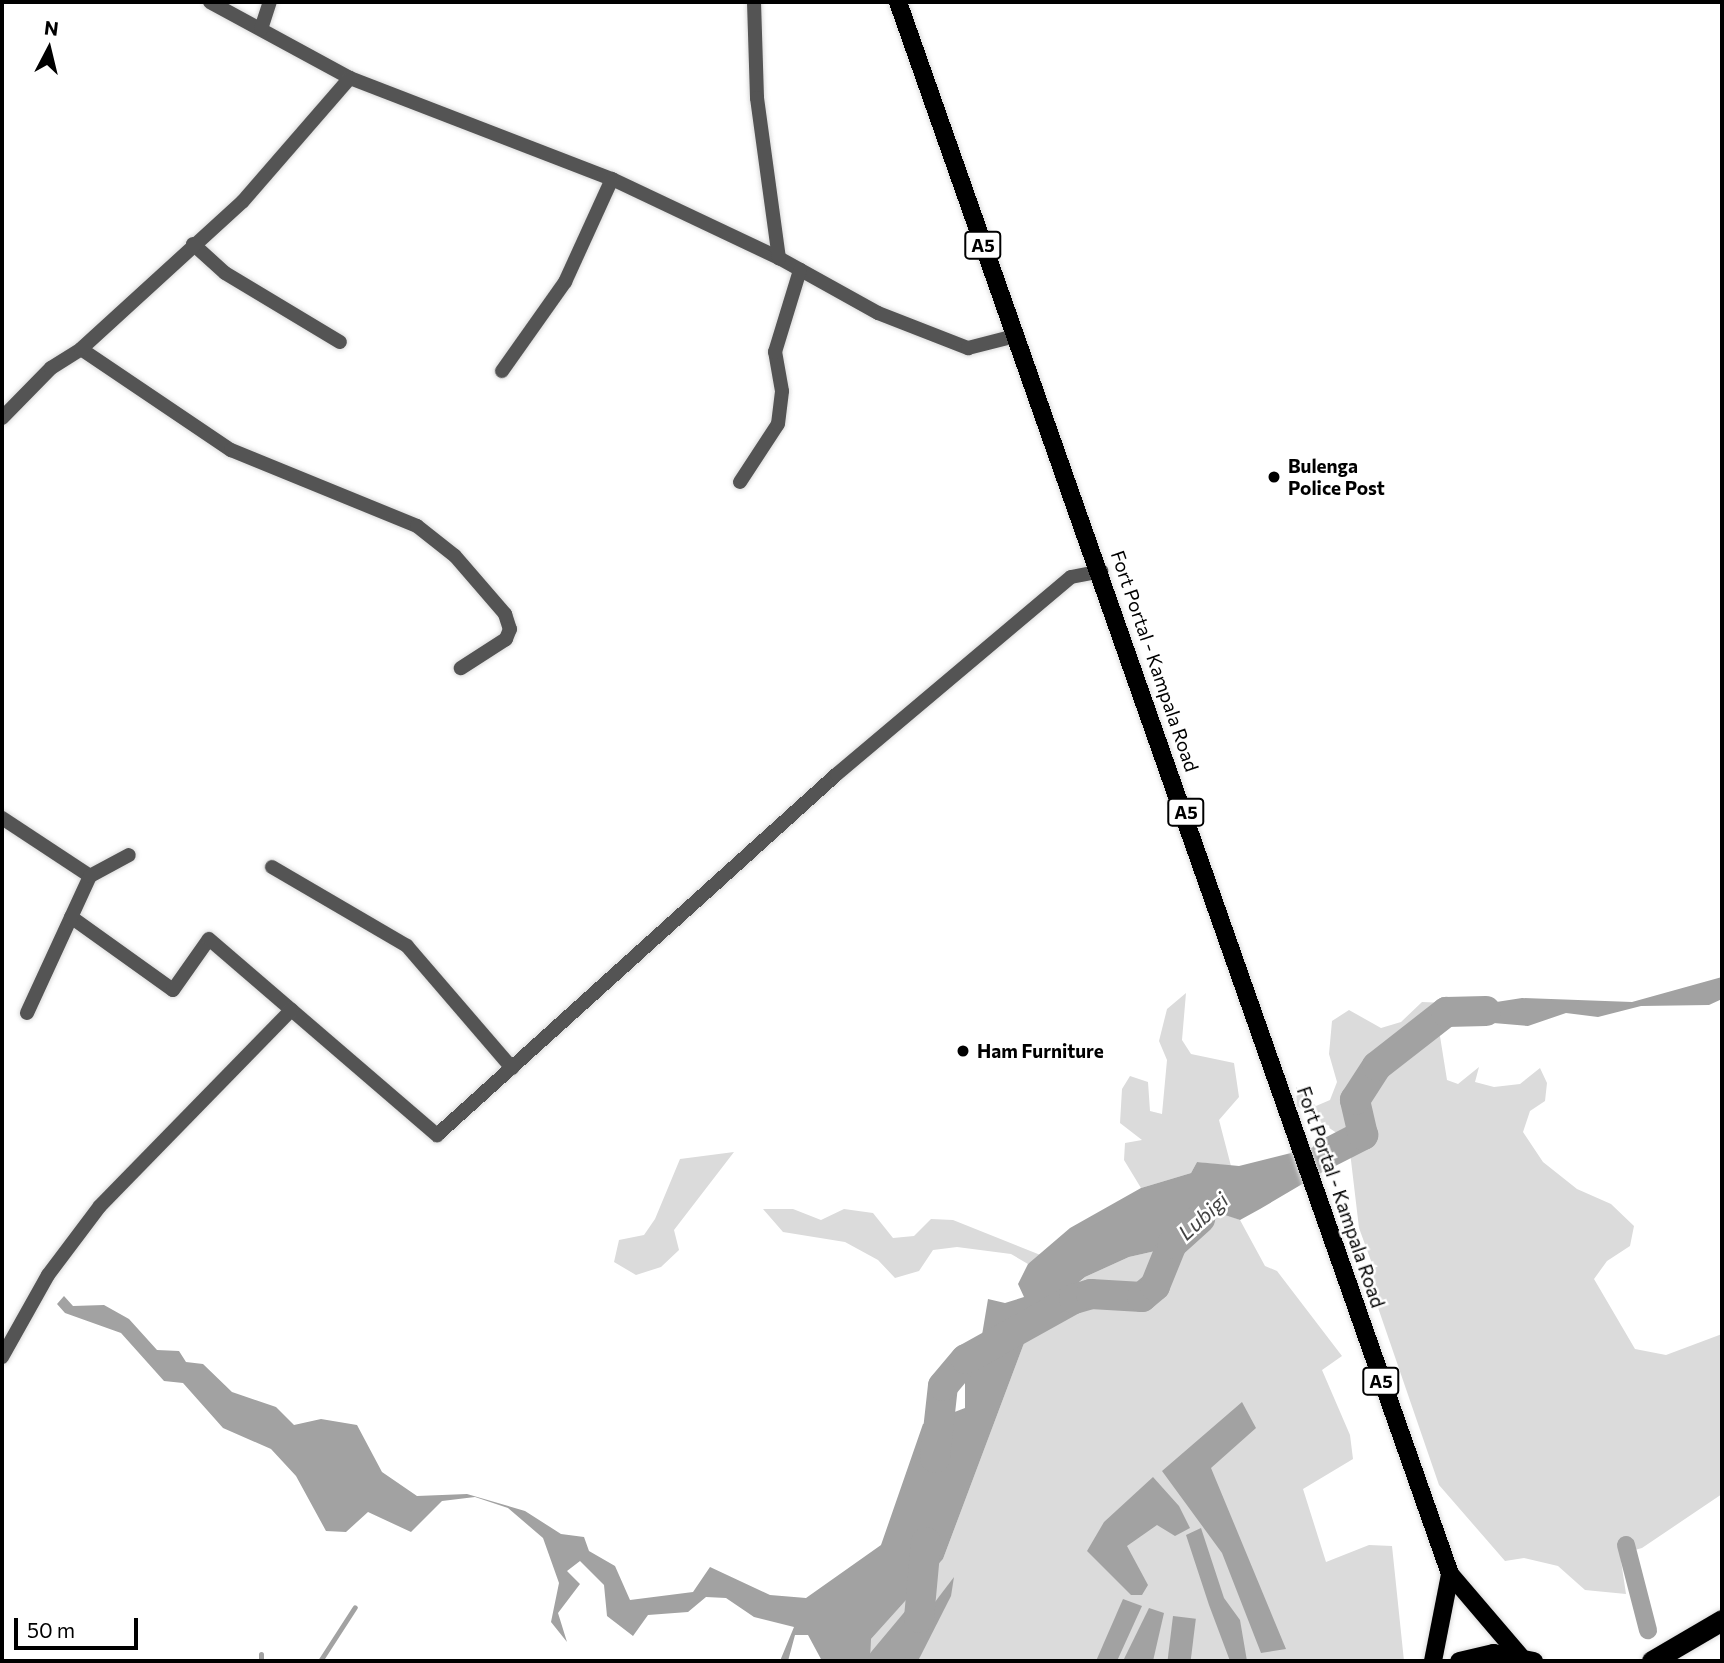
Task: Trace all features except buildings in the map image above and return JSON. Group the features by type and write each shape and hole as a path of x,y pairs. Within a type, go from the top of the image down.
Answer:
{"highway":[{"path":"1652,1661 1722,1620"},
{"name":"A5","path":"1459,1661 1493,1653 1526,1659"}],"main road":[{"name":"Fort Portal - Kampala Road","path":"898,2 1014,336 1101,570 1450,1574"},
{"name":"A5","path":"1450,1574 1526,1659"},
{"path":"1433,1661 1450,1574"}],"street":[{"path":"210,2 351,78 612,179 779,258 878,313 968,348 1014,336"},
{"path":"261,29 270,2"},
{"path":"754,2 757,98 779,258"},
{"path":"2,418 51,368 81,349 192,244 243,201 351,78"},
{"path":"502,371 565,282 612,179"},
{"path":"192,244 236,281 341,342"},
{"path":"740,482 778,424 782,391 775,352 800,270"},
{"path":"81,349 232,450 417,526 455,556 505,614 510,629 506,639 461,668"},
{"path":"71,917 173,990 209,939 437,1136 848,765 1071,578 1101,570"},
{"path":"2,818 90,876"},
{"path":"27,1013 90,876 129,855"},
{"path":"272,867 407,946 512,1068"},
{"path":"2,1357 48,1275 100,1206 291,1010"}],"shaded area":[{"path":"1186,993 1182,1040 1191,1054 1234,1063 1239,1097 1219,1120 1231,1166 1197,1162 1191,1173 1141,1188 1124,1160 1125,1143 1142,1140 1120,1123 1122,1089 1130,1076 1148,1082 1150,1111 1162,1114 1167,1060 1159,1041 1167,1009"},
{"path":"1422,1002 1447,1003 1439,1030 1447,1080 1458,1084 1479,1067 1475,1082 1494,1087 1520,1084 1540,1068 1547,1083 1545,1101 1530,1111 1523,1132 1543,1162 1577,1189 1611,1204 1634,1226 1630,1246 1607,1261 1594,1279 1635,1349 1666,1355 1722,1334 1722,1494 1642,1548 1620,1554 1626,1594 1585,1590 1558,1566 1524,1558 1505,1561 1439,1485 1373,1293 1374,1269 1359,1228 1350,1152 1362,1136 1344,1138 1297,1106 1296,1087 1316,1106 1330,1100 1337,1082 1329,1054 1332,1021 1349,1010 1381,1028 1401,1022"},
{"path":"734,1152 674,1230 679,1250 661,1267 636,1275 614,1262 619,1240 644,1235 655,1219 680,1159"},
{"path":"763,1209 793,1209 821,1220 844,1209 873,1213 893,1238 914,1236 931,1219 953,1220 1043,1256 1028,1264 1011,1254 957,1247 933,1250 919,1271 895,1278 878,1260 845,1242 783,1232"},
{"path":"1222,1213 1240,1220 1265,1266 1277,1271 1342,1356 1322,1370 1350,1435 1353,1459 1303,1489 1326,1562 1369,1545 1392,1546 1404,1661 918,1661 923,1649 905,1644 890,1661 870,1661 870,1640 943,1559 1029,1330 1085,1277 1129,1257 1173,1247"}],"water":[{"path":"1722,977 1722,999 1709,1005 1641,1006 1598,1017 1566,1013 1528,1026 1446,1019 1447,1003 1477,1005 1522,998 1632,1002"},
{"path":"1363,1135 1321,1173 1240,1220 1222,1214 1173,1247 1129,1257 1085,1277 1055,1302 1029,1330 943,1559 871,1639 870,1661 822,1661 808,1635 795,1635 788,1661 780,1661 794,1627 754,1617 726,1598 706,1597 688,1612 648,1615 633,1636 607,1616 604,1585 580,1561 567,1571 580,1584 558,1613 567,1642 551,1622 559,1583 543,1538 508,1508 475,1497 442,1501 411,1532 368,1512 346,1532 326,1531 296,1476 271,1449 223,1428 183,1383 164,1381 121,1333 65,1313 57,1304 64,1296 73,1306 104,1305 129,1319 157,1350 179,1351 186,1362 203,1364 232,1392 276,1407 294,1425 321,1419 357,1425 382,1472 417,1496 467,1494 525,1511 561,1534 584,1537 589,1551 615,1566 630,1600 693,1592 710,1567 770,1595 806,1598 881,1545 923,1424 965,1408 965,1379 981,1341 988,1299 1005,1303 1024,1297 1018,1284 1028,1264 1070,1228 1141,1188 1191,1173 1197,1162 1239,1166"},
{"path":"1242,1402 1256,1428 1211,1468 1286,1649 1261,1653 1222,1553 1162,1471"},
{"path":"1153,1477 1179,1506 1190,1528 1175,1536 1157,1525 1127,1546 1148,1585 1142,1595 1131,1595 1087,1551 1104,1522"},
{"path":"1201,1528 1224,1598 1240,1620 1247,1661 1230,1661 1209,1605 1186,1535"},
{"path":"954,1577 951,1596 918,1661 890,1661"},
{"path":"1123,1599 1142,1606 1117,1661 1096,1661"},
{"path":"1149,1608 1164,1613 1153,1661 1123,1661"},
{"path":"1173,1616 1196,1619 1191,1661 1168,1661"}],"waterway":[{"name":"Lubigi","path":"1326,1154 1363,1135 1355,1100 1377,1066 1446,1012 1486,1011"},
{"name":"Lubigi","path":"935,1458 943,1386 966,1359 1074,1299 1091,1294 1142,1297 1155,1286 1172,1244 1200,1219"},
{"name":"Lubigi","path":"883,1661 919,1618 926,1542"},
{"path":"1626,1545 1648,1630"},
{"path":"320,1661 355,1607"},
{"path":"261,1654 261,1661"}],"place":[{"name":"Bulenga Police Post","path":"1274,477"},
{"name":"Ham Furniture","path":"963,1051"}]}
